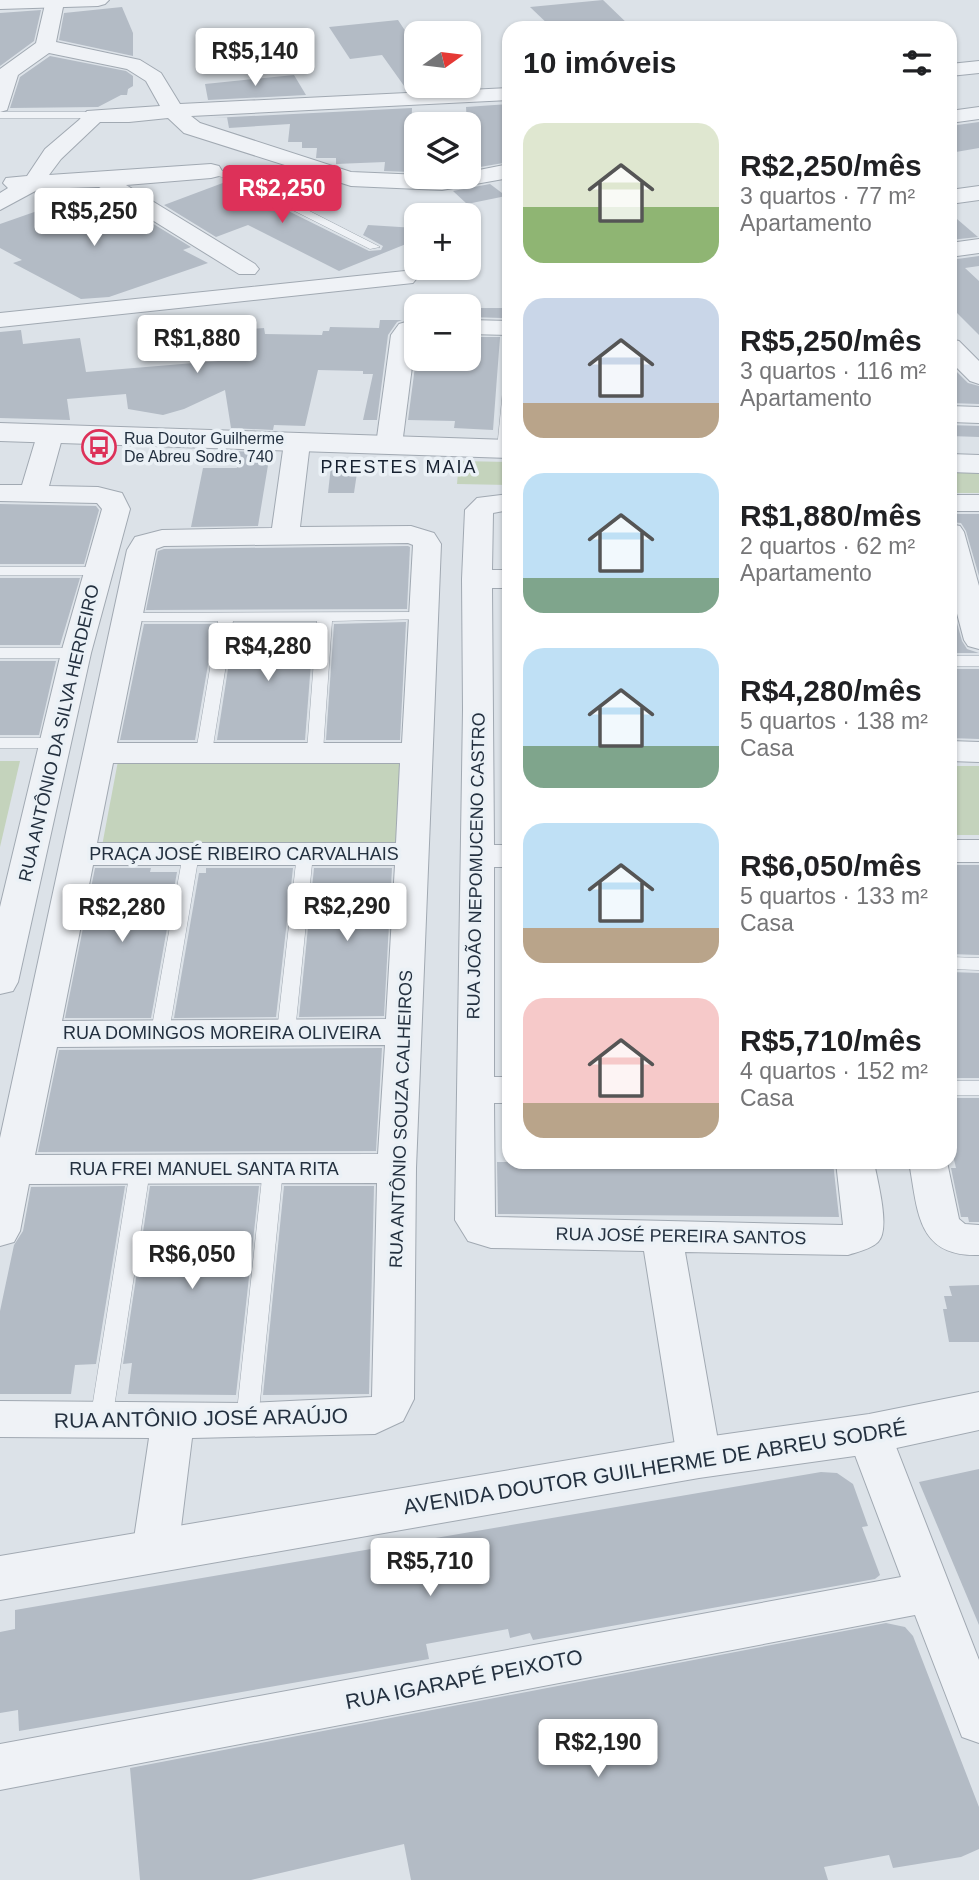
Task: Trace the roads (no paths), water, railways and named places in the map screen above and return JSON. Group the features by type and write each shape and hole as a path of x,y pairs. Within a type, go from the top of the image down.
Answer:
{"street":[{"path":"14,2 98,0"},
{"path":"0,106 8,72 45,46 54,2"},
{"path":"45,46 114,58 148,72 160,85 173,110 192,128 351,179 442,183 502,172"},
{"path":"957,70 978,68"},
{"path":"0,203 33,183 53,154 87,125 94,115 129,117 173,110 502,94"},
{"path":"957,116 979,113"},
{"path":"0,183 103,180 211,171"},
{"path":"103,180 247,269"},
{"path":"957,196 979,193"},
{"path":"957,249 979,246"},
{"path":"0,320 404,278"},
{"path":"481,327 502,328"},
{"path":"389,445 404,334"},
{"path":"957,414 979,415"},
{"path":"0,432 502,449"},
{"path":"0,493 33,494 50,435"},
{"path":"0,1231 141,550 145,543 162,538 285,535 297,443"},
{"path":"957,463 979,464"},
{"name":"RUA ANTÔNIO DA SILVA HERDEIRO","path":"0,982 9,902 55,743 97,571 116,509 112,499 99,495 33,494"},
{"name":"RUA JOÃO NEPOMUCENO CASTRO","path":"491,1233 482,1230 475,1220 492,1090 476,856 494,751 476,579 478,510 502,502"},
{"path":"957,503 979,503"},
{"name":"RUA ANTÔNIO SOUZA CALHEIROS","path":"285,535 411,534 420,536 427,544 421,616 397,1168 393,1399"},
{"path":"957,558 979,640"},
{"path":"476,579 502,579"},
{"path":"957,751 979,752"},
{"path":"101,752 415,753"},
{"path":"957,851 979,851"},
{"name":"PRAÇA JOSÉ RIBEIRO CARVALHAIS","path":"78,854 410,855"},
{"path":"476,856 502,856"},
{"name":"RUA DOMINGOS MOREIRA OLIVEIRA","path":"40,1034 404,1031"},
{"name":"RUA FREI MANUEL SANTA RITA","path":"12,1170 397,1168"},
{"name":"RUA JOSÉ PEREIRA SANTOS","path":"491,1233 848,1240 859,1237 865,1227 856,1169"},
{"path":"929,1169 940,1223 952,1237 979,1240"},
{"path":"662,1236 699,1458"},
{"name":"RUA ANTÔNIO JOSÉ ARAÚJO","path":"0,1419 247,1421 375,1416 388,1409 393,1399"},
{"name":"AVENIDA DOUTOR GUILHERME DE ABREU SODRÉ","path":"0,1578 699,1458 869,1434 979,1411"},
{"path":"155,1552 173,1421"},
{"path":"869,1434 979,1721"},
{"name":"RUA IGARAPÉ PEIXOTO","path":"0,1767 928,1591"}],"lane":[{"path":"0,115 94,115"},
{"path":"211,171 237,178 374,247"},
{"path":"0,571 97,571"},
{"path":"125,617 421,616"},
{"path":"204,752 226,617"},
{"path":"315,751 325,617"},
{"path":"0,653 76,653"},
{"path":"957,661 979,661"},
{"path":"0,743 55,743"},
{"path":"160,1031 191,854"},
{"path":"286,1032 305,854"},
{"path":"957,963 979,964"},
{"path":"957,1088 979,1088"},
{"path":"247,1421 273,1168"},
{"path":"101,1421 140,1170"}],"place":[{"name":"Rua Doutor Guilherme De Abreu Sodre, 740","path":"99,447"}],"district":[{"name":"PRESTES MAIA","path":"399,467"}]}
